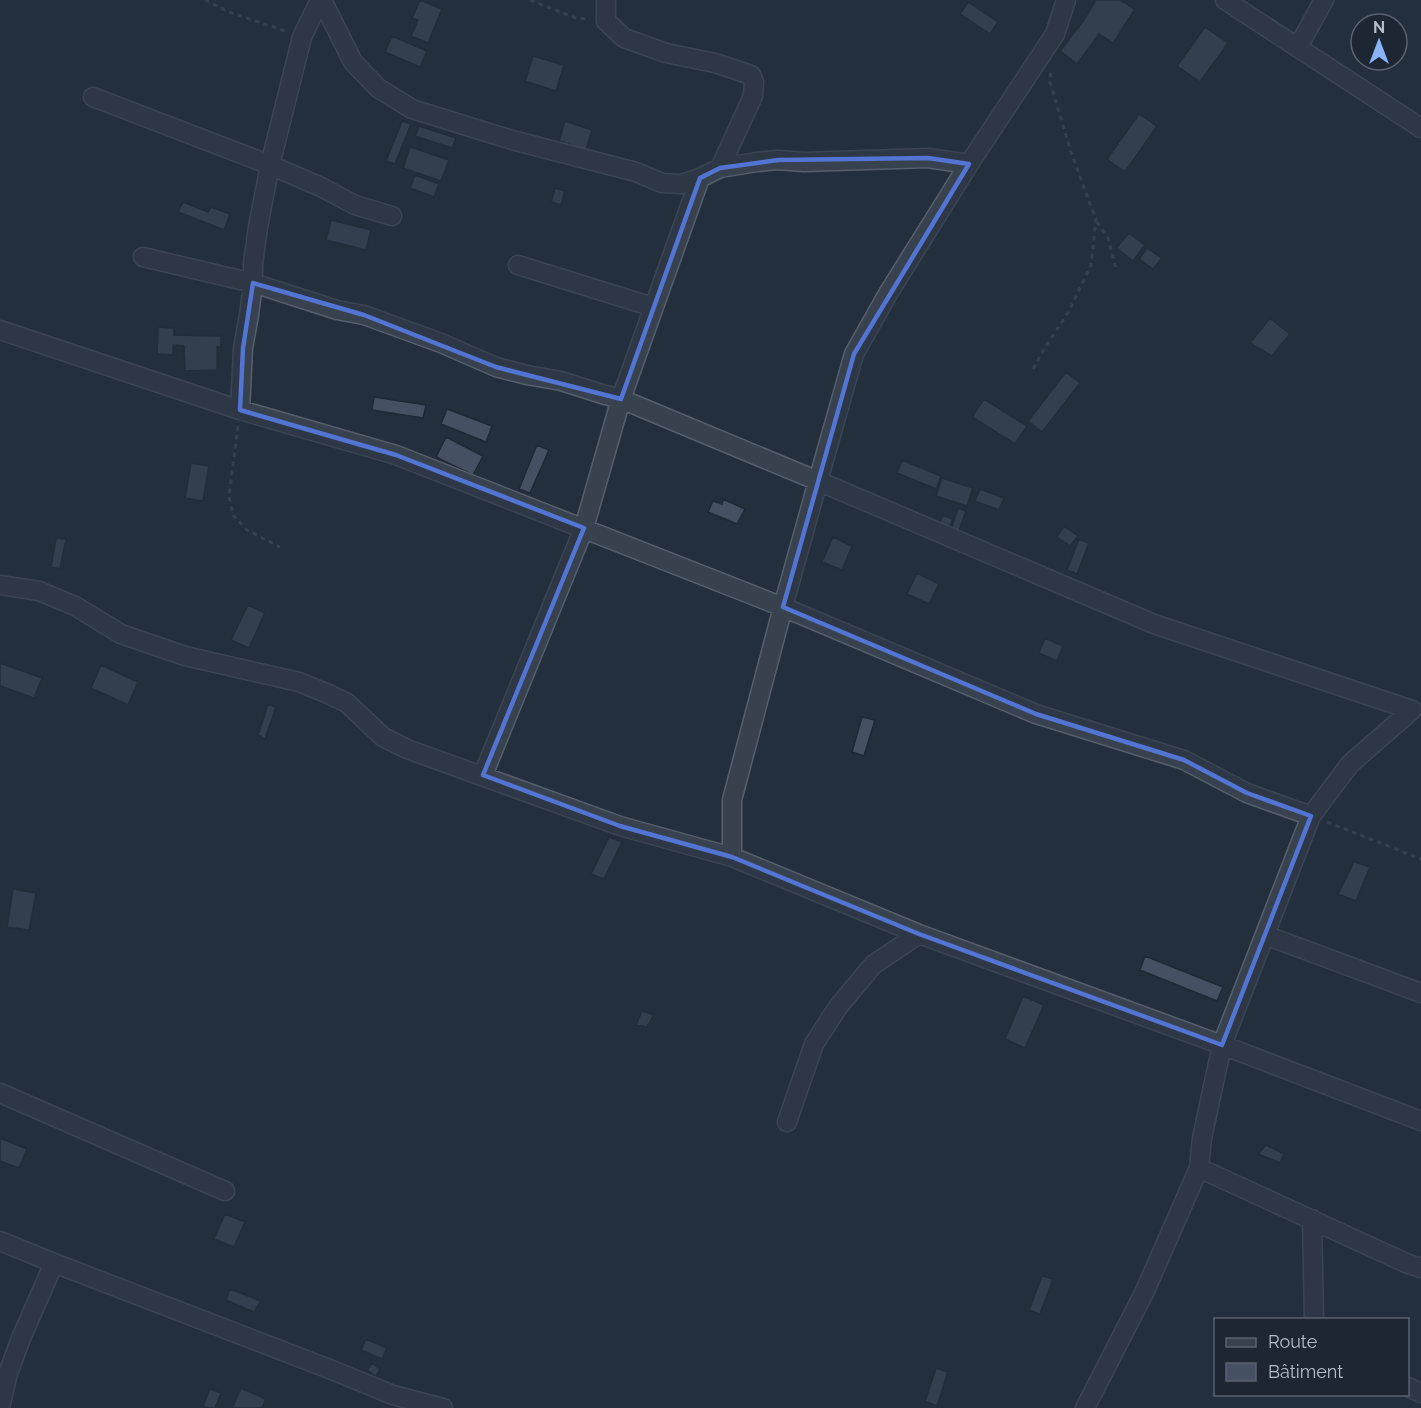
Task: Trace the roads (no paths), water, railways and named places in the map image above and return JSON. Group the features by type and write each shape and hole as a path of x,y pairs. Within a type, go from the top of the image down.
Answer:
{"street":[{"path":"240,410 243,348 253,283 253,264 270,165 302,37 321,0"},
{"path":"321,0 353,62 378,88 412,110 512,140 636,172 662,183 681,184 720,168 778,160 804,162 928,158 969,164"},
{"path":"606,0 606,21 624,38 666,53 715,63 751,75 754,82 753,96 720,168"},
{"path":"732,857 732,800 854,354 889,292 969,164 1055,34 1066,0"},
{"path":"1225,0 1421,128"},
{"path":"1298,47 1324,0"},
{"path":"93,97 270,165 321,187 355,205 392,216"},
{"path":"483,775 584,528 621,399 700,178"},
{"path":"143,257 253,283 337,310 364,315 496,366 561,381 621,399 1154,624 1418,708"},
{"path":"518,265 653,307"},
{"path":"0,330 240,410 396,455 783,607 1036,714 1184,760 1247,793 1311,816"},
{"path":"0,585 39,591 75,606 122,634 185,656 298,682 347,703 383,737 407,749 620,826 732,857 919,934 1421,1121"},
{"path":"1085,1408 1144,1293 1199,1168 1202,1138 1222,1045 1311,816 1350,765 1418,708"},
{"path":"787,1122 814,1044 838,1007 873,964 919,934"},
{"path":"1265,935 1421,993"},
{"path":"0,1094 225,1191"},
{"path":"1199,1168 1421,1268"},
{"path":"1312,1220 1314,1318"},
{"path":"0,1241 393,1395 443,1408"},
{"path":"0,1408 22,1336 54,1263"}]}
